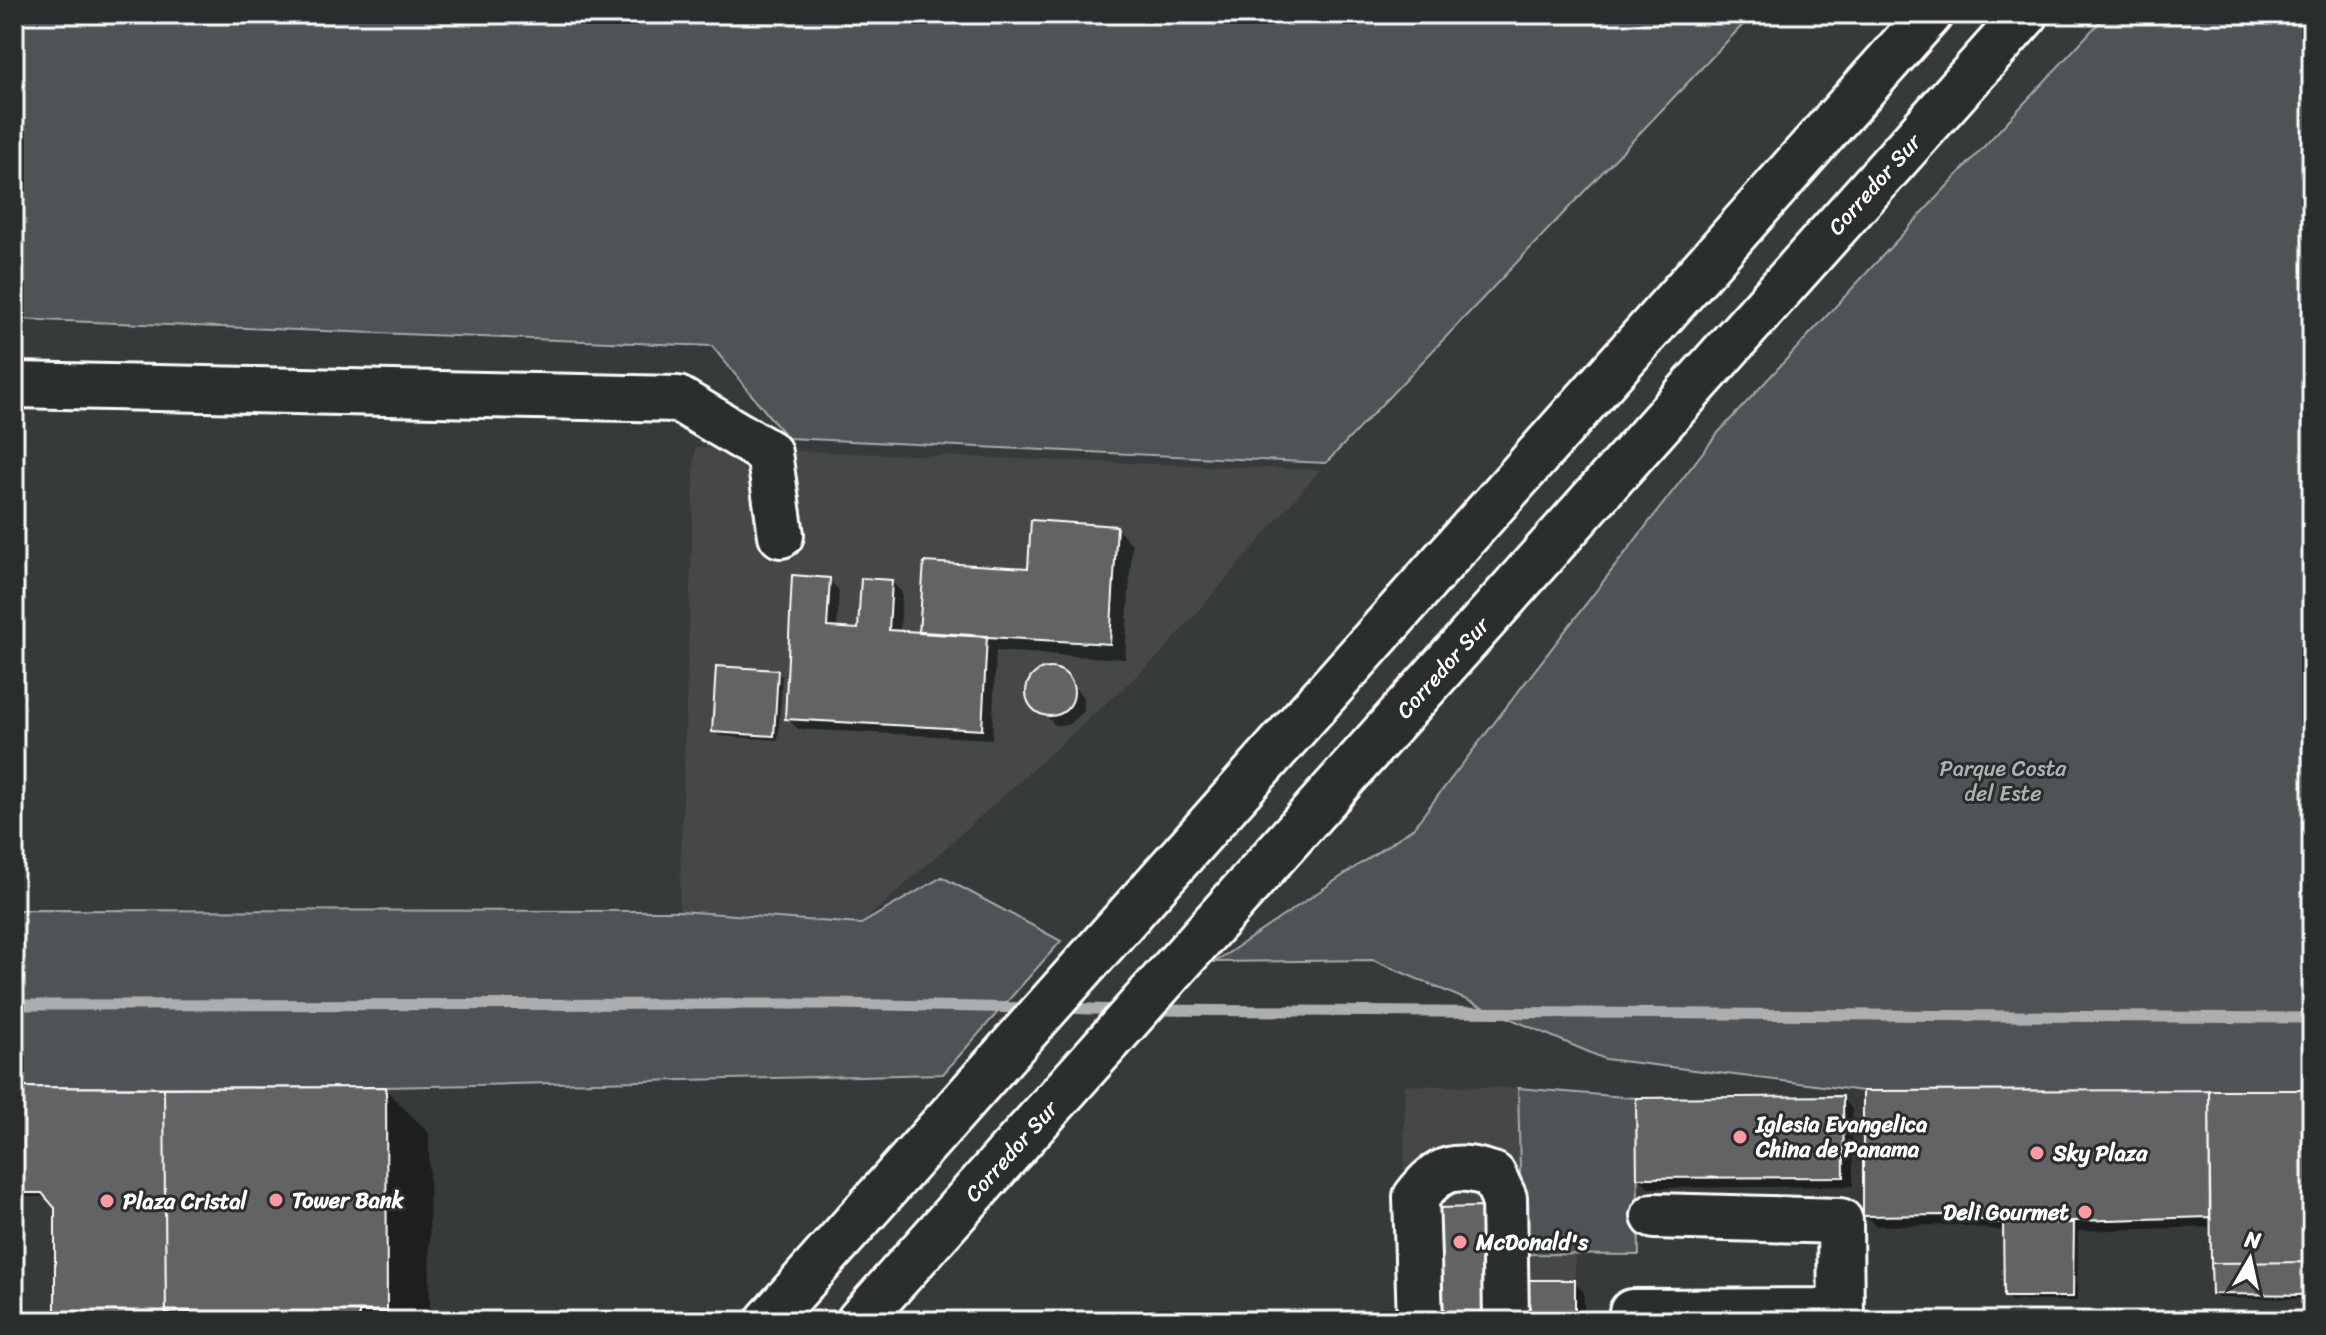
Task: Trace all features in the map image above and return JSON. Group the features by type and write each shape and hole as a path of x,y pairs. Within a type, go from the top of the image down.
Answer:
{"main road":[{"path":"768,1321 1930,14"},
{"name":"Corredor Sur","path":"859,1321 2026,14"},
{"path":"14,385 678,399 769,453 781,535"},
{"path":"1420,1321 1416,1197 1434,1174 1468,1167 1493,1175 1504,1198 1506,1321"},
{"path":"1632,1312 1841,1316 1840,1221 1654,1216"}],"shaded area":[{"path":"695,447 1320,470 1162,653 861,924 679,911"},
{"path":"1405,1085 1518,1088 1522,1253 1575,1256 1575,1321 1402,1321"}],"green space":[{"path":"14,14 1753,14 1326,463 787,438 712,346 14,319"},
{"name":"Parque Costa del Este","path":"2107,14 2312,14 2312,1090 1863,1091 1605,1059 1373,960 1215,962 1413,828 1717,434"},
{"path":"942,877 1061,941 943,1074 386,1087 14,1087 14,910 679,911 861,924"},
{"path":"1518,1088 1636,1098 1639,1255 1522,1254"}],"building":[{"path":"1031,520 1117,526 1110,644 919,633 924,562 1028,568"},
{"path":"792,575 830,578 827,627 858,629 861,578 892,580 889,630 987,636 982,730 785,719"},
{"path":"716,666 778,670 774,736 712,732"},
{"path":"1050,668 1067,675 1074,692 1067,709 1050,716 1033,709 1026,692 1033,675"},
{"name":"Plaza Cristal","path":"14,1087 164,1088 166,1321 55,1321 55,1208 42,1193 14,1193"},
{"name":"Tower Bank","path":"386,1087 387,1312 359,1312 359,1321 191,1321 191,1312 166,1313 164,1088"},
{"name":"Sky Plaza","path":"2209,1090 2210,1217 2003,1223 1946,1215 1863,1216 1863,1091"},
{"path":"2209,1090 2312,1090 2312,1262 2211,1263"},
{"name":"Iglesia Evangelica China de Panama","path":"1843,1096 1844,1177 1637,1178 1636,1098"},
{"name":"McDonald's","path":"1488,1207 1488,1280 1575,1280 1575,1321 1402,1321 1432,1208"},
{"path":"2003,1223 2074,1223 2073,1297 2004,1297"},
{"path":"2312,1262 2312,1295 2212,1294 2211,1263"}],"waterway":[{"path":"14,1005 837,1004 1029,1008"},
{"path":"1063,1008 1121,1010"},
{"path":"1151,1010 2312,1018"}],"place":[{"name":"Iglesia Evangelica China de Panama","path":"1740,1137"},
{"name":"Sky Plaza","path":"2037,1153"},
{"name":"Tower Bank","path":"276,1200"},
{"name":"Plaza Cristal","path":"107,1201"},
{"name":"Deli Gourmet","path":"2085,1212"},
{"name":"McDonald's","path":"1460,1242"}]}
